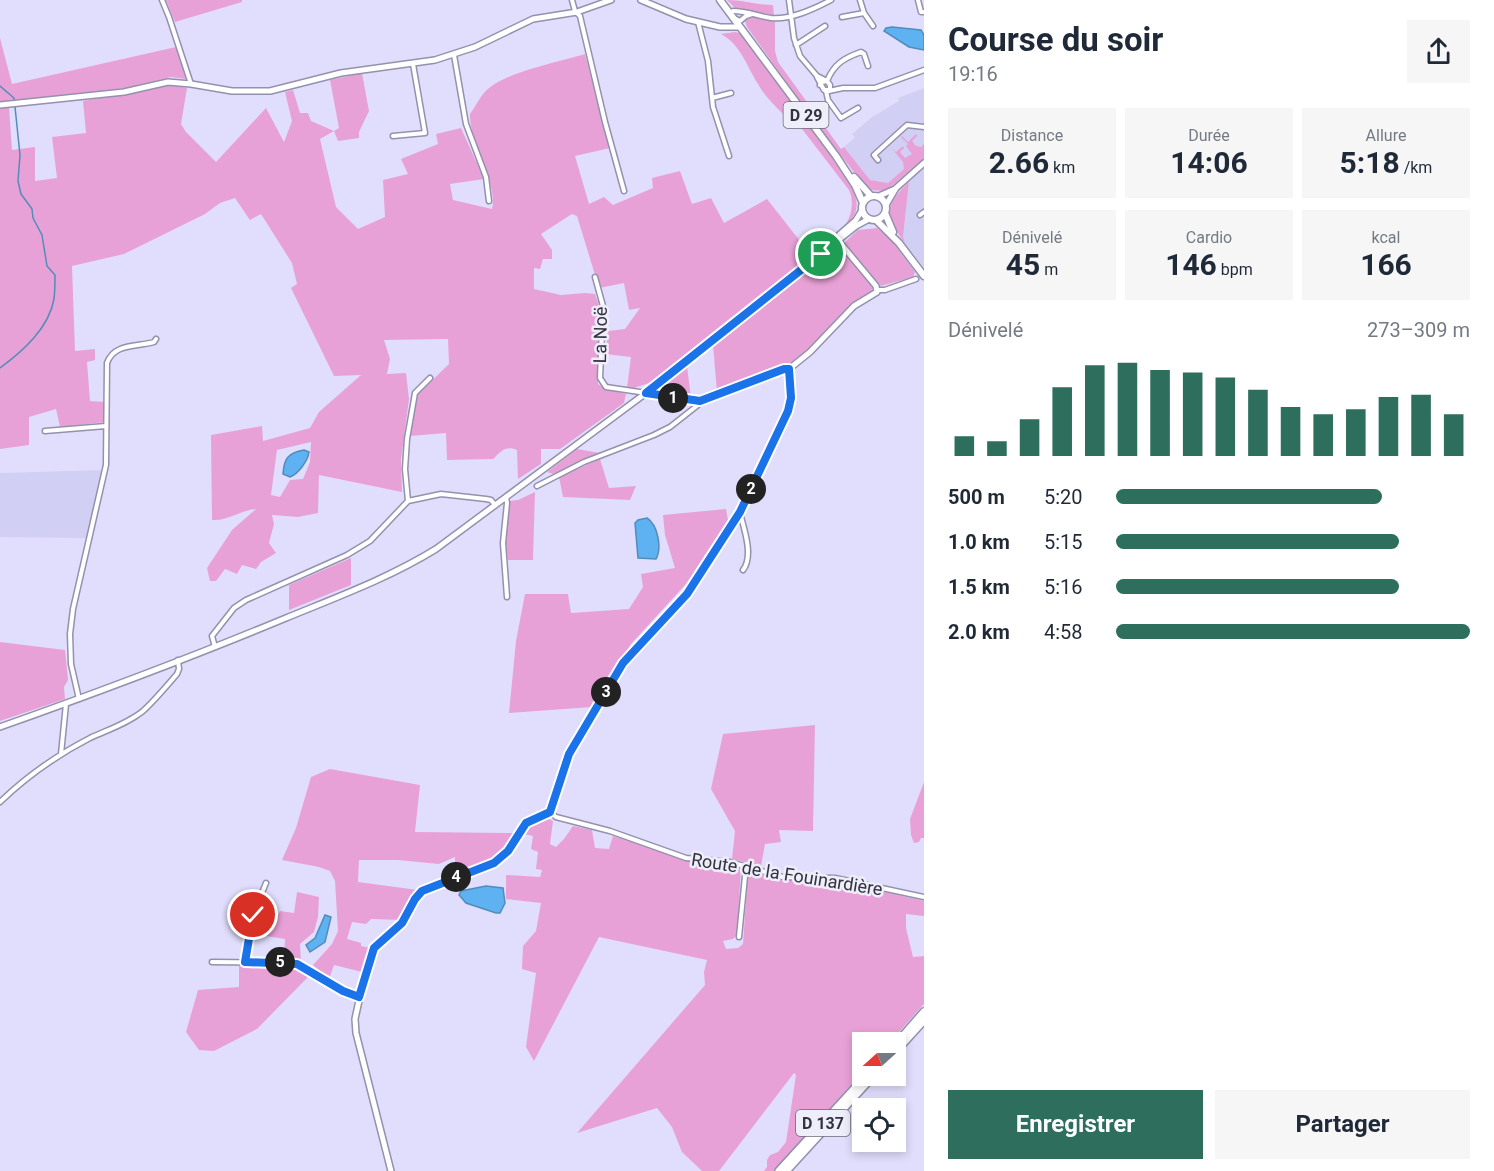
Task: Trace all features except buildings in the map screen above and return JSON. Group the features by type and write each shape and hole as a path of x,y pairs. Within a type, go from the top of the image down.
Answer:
{"highway":[{"path":"906,1033 924,1012"},
{"path":"906,1040 924,1020"},
{"name":"D 137","path":"780,1171 858,1086"},
{"name":"D 137","path":"786,1171 864,1086"}],"main road":[{"name":"D 29","path":"722,0 836,156 855,185 863,203"},
{"name":"D 29","path":"736,19 776,74"},
{"name":"D 29","path":"836,156 864,189 875,196"},
{"path":"899,243 862,210 863,203 875,196 886,205 887,222 899,243 924,276"},
{"path":"872,219 885,213"}],"street":[{"path":"162,0 190,84"},
{"path":"572,0 624,191"},
{"path":"0,105 124,92 168,82 232,91 261,92 341,73 413,64 454,55 533,19 577,12 611,0"},
{"path":"641,0 671,14 724,27 736,19 756,14"},
{"path":"722,0 736,19"},
{"path":"789,0 796,45 800,56 817,76 820,85 827,91 828,100 841,118 858,108"},
{"path":"701,23 725,24 756,14 770,18 791,15 808,11 831,0"},
{"path":"860,0 864,13 873,26"},
{"path":"918,0 921,12 924,12"},
{"path":"842,17 864,13"},
{"path":"701,23 713,107 729,156"},
{"path":"796,45 825,26"},
{"path":"820,85 827,81 835,65 847,57 861,52 868,66"},
{"path":"454,55 466,124 486,177 489,201"},
{"path":"393,136 425,133 413,64"},
{"path":"827,91 843,88 874,88 924,70"},
{"path":"817,76 843,88"},
{"path":"827,81 831,88 827,91"},
{"path":"712,98 731,93"},
{"path":"878,160 874,155 907,125 924,127"},
{"path":"886,205 896,188 924,163"},
{"path":"875,196 896,188"},
{"path":"0,728 215,647 402,569 436,549 646,393 837,239 856,220 862,210"},
{"path":"837,239 859,224 872,219"},
{"path":"837,239 878,290"},
{"name":"La Noë","path":"595,277 603,306 601,382 606,387 646,393"},
{"path":"646,393 700,401 789,369 810,352 854,306 878,290 885,290 916,279"},
{"path":"79,699 71,664 70,634 73,609 106,465 106,371 109,356 119,349 146,345 156,339"},
{"path":"383,1171 391,1170 355,1028 359,997 374,948 402,923 422,891 494,863 508,851 526,823 550,812 569,754 623,663 687,594 740,512 788,411 791,398 789,369"},
{"path":"408,501 405,469 413,404 415,393 430,378"},
{"path":"537,486 585,462 670,427 700,401"},
{"path":"45,431 106,426"},
{"path":"215,647 212,636 234,608 246,600 347,555 370,542 408,501 441,494 491,500 495,505"},
{"path":"506,497 503,543 507,597"},
{"path":"740,512 748,553 747,564 742,570"},
{"path":"0,802 61,755 142,711 177,674 178,660"},
{"path":"61,755 66,704"},
{"name":"Route de la Fouinardière","path":"550,812 556,817 610,831 686,858 730,862 777,876 835,878 924,897"},
{"path":"739,938 746,866"},
{"path":"245,962 253,915 266,883"},
{"path":"212,962 297,964 343,991 359,997"}],"shaded area":[{"path":"166,0 242,0 242,2 175,22"},
{"path":"727,0 773,5 774,16 737,10"},
{"path":"750,16 775,21 775,51 778,62 841,149 844,147 870,180 888,183 904,169 903,162 890,146 896,152 903,146 900,152 905,158 912,154 902,136 908,142 916,134 917,136 912,141 916,146 921,147 924,144 924,158 886,191 870,190 815,122 747,27 745,21"},
{"path":"740,33 812,128 852,188 856,198 856,208 846,224 852,207 849,190 789,112 783,114 766,96 734,44 721,34"},
{"path":"0,38 12,84 176,47 186,79 171,77 126,88 0,103"},
{"path":"585,54 610,148 575,156 589,204 604,197 613,205 653,188 652,178 680,171 692,204 711,198 724,223 767,199 811,255 652,382 631,389 627,388 631,357 605,354 608,331 625,329 640,308 629,310 624,283 599,288 577,216 572,214 541,234 552,250 552,259 543,259 540,269 534,268 534,289 561,295 595,294 600,308 598,384 626,394 624,403 560,449 541,449 541,464 518,479 517,450 501,451 493,459 447,460 446,433 410,436 418,394 449,364 448,339 384,340 390,359 387,374 406,373 409,399 401,460 402,492 319,475 318,513 298,517 272,515 274,524 269,543 276,553 261,562 256,569 242,565 237,574 225,569 216,581 210,581 207,568 232,530 256,509 224,519 212,520 211,435 262,426 263,441 310,428 319,412 361,375 334,376 291,288 297,284 292,263 261,214 250,220 235,198 220,203 205,214 124,254 72,266 75,351 95,349 95,360 87,362 90,401 104,402 105,422 60,427 56,409 29,417 29,445 0,449 0,109 9,107 12,150 35,147 35,181 57,178 52,137 86,133 83,101 173,85 187,88 181,124 216,162 266,108 284,142 292,121 285,92 293,90 300,113 308,113 311,121 334,131 320,139 336,207 358,229 385,217 383,180 408,174 401,159 438,144 436,134 461,128 484,179 450,184 453,200 492,209 491,188 474,138 470,114 484,93 498,82 522,72","holes":["311,442 310,462 303,479 290,480 280,497 271,495 277,450"]},
{"path":"362,73 369,111 359,132 359,138 338,141 334,131 339,128 330,80"},
{"path":"924,88 924,158 888,183 870,180 844,147 855,137 852,134 872,117 899,101 898,98"},
{"path":"924,168 924,268 903,238 909,182"},
{"path":"909,182 903,237 905,243 894,225 890,211 895,198"},
{"path":"877,228 892,241 915,272 913,277 881,286 844,243 858,230"},
{"path":"836,246 871,285 873,291 853,304 804,354 787,365 717,392 713,345"},
{"path":"687,366 691,398 662,393 664,383"},
{"path":"577,449 600,453 553,474 547,472"},
{"path":"600,459 609,488 636,486 630,500 563,497 559,477"},
{"path":"103,470 87,538 0,537 0,473"},
{"path":"535,492 533,560 508,560 505,535 509,501 518,500"},
{"path":"726,509 728,520 686,584 631,644 592,707 509,713 516,641 525,594 568,594 571,613 629,609 643,587 641,574 675,568 665,535 663,515"},
{"path":"351,558 351,585 289,610 289,585"},
{"path":"0,642 65,650 68,680 64,687 65,699 0,721"},
{"path":"815,725 813,831 779,830 781,842 765,844 761,866 732,859 735,831 711,789 723,734"},
{"path":"330,769 420,785 415,832 514,833 504,850 489,860 458,874 455,868 455,857 439,864 398,860 359,860 358,882 418,890 401,920 371,919 366,924 352,922 347,939 370,948 362,972 334,965 329,979 313,965 332,944 338,931 335,881 330,871 282,860 296,828 311,777"},
{"path":"924,782 924,838 914,843 910,819"},
{"path":"547,818 553,821 550,844 556,847 573,826 592,830 595,848 609,849 613,836 687,860 741,868 737,935 733,939 723,941 726,949 738,948 743,944 748,872 782,879 836,881 924,901 924,916 906,914 906,928 913,957 924,956 924,1004 899,1032 852,1032 852,1084 774,1171 764,1171 770,1155 778,1152 786,1142 796,1075 794,1073 719,1171 702,1171 682,1152 672,1127 657,1108 577,1133 705,985 704,972 707,960 599,937 534,1061 526,1047 536,973 522,969 523,946 536,931 541,903 506,899 506,875 540,877 542,870 536,869 538,852 531,849 533,836 523,834 530,824"},
{"path":"297,892 319,897 318,917 314,932 300,944 301,962 284,959 285,939 266,936 280,911 294,913"},
{"path":"288,964 309,976 257,1029 214,1051 199,1050 186,1032 198,990 239,987 239,965"}],"water":[{"path":"892,27 921,30 924,35 924,50 909,47 884,31"},
{"path":"304,450 309,452 308,456 299,470 290,477 283,474 284,464 288,457"},
{"path":"647,518 654,526 658,537 659,549 656,559 638,558 635,523"},
{"path":"486,886 503,888 505,903 500,913 466,903 459,895 461,891"},
{"path":"325,915 331,917 325,942 310,952 306,945 315,938"}],"waterway":[{"path":"0,86 14,100"},
{"path":"0,368 26,346 41,329 51,310 55,290 55,275 47,266 42,235 33,218 32,209 21,194 18,181 20,155 15,107"}],"route":[{"path":"253,915 245,962 297,964 343,991 359,997 374,948 402,923 422,891 494,863 508,851 520,829 526,823 550,812 569,754 623,663 687,594 740,512 785,420 791,398 789,369 700,401 646,393 821,254"}]}
